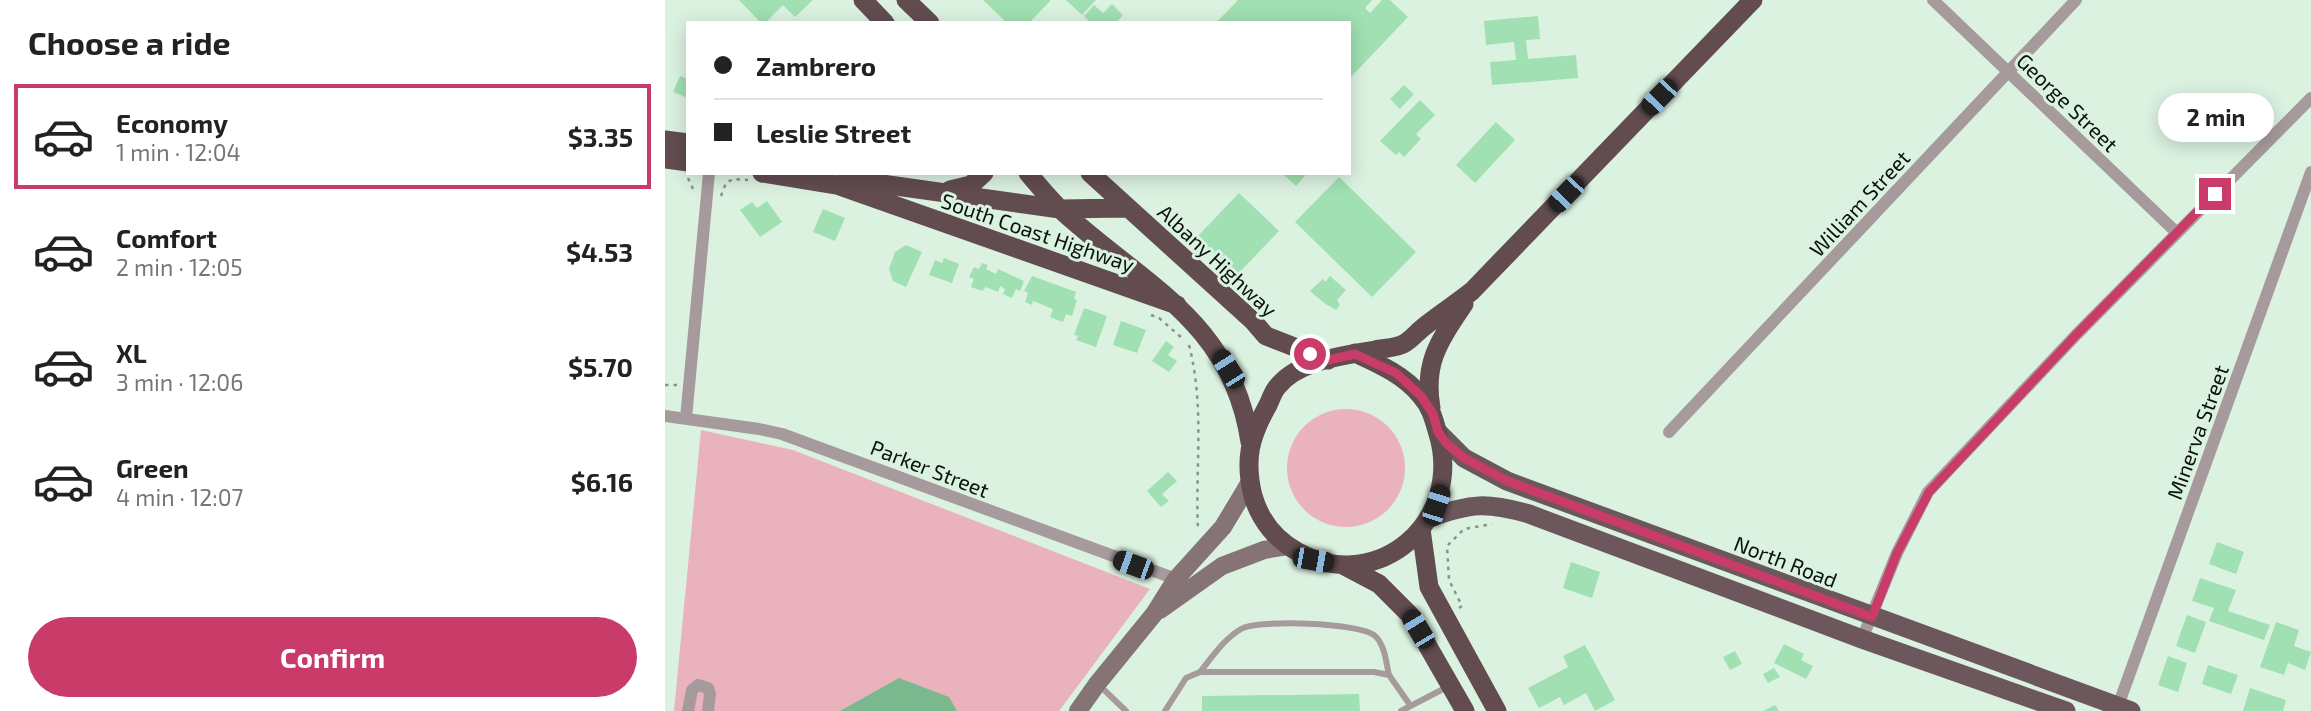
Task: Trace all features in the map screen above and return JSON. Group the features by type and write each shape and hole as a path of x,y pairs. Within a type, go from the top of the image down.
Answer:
{"highway":[{"path":"863,0 883,21"},
{"path":"907,0 928,21"},
{"path":"1250,442 1278,386 1301,368 1404,344 1472,291 1753,0"},
{"path":"665,140 686,142"},
{"path":"665,159 686,168"},
{"name":"South Coast Highway","path":"824,175 1060,209 1126,208"},
{"path":"935,192 971,185 982,175"},
{"path":"1030,175 1060,209 1178,305 1206,337 1228,369 1247,421 1250,482 1257,508 1265,524 1288,546 1313,560 1342,565 1364,563 1405,545 1425,524 1439,497 1444,476 1442,446 1428,388 1430,361 1439,340 1472,291"},
{"name":"Albany Highway","path":"1092,175 1253,321 1266,336 1328,360"},
{"name":"South Coast Highway","path":"760,177 837,185 1178,305"},
{"path":"1355,354 1396,373 1421,396 1435,423"},
{"path":"1425,524 1429,587 1497,711"},
{"path":"1342,565 1379,584 1410,615 1465,711"}],"main road":[{"name":"North Road","path":"1435,423 1464,458 1507,481 2125,709"},
{"path":"1078,711 1154,614 1176,579 1223,527 1250,482"},
{"path":"1425,524 1455,509 1481,504 1511,509 1862,639 2066,711"},
{"path":"1154,614 1222,566 1265,550 1288,546"}],"street":[{"name":"George Street","path":"1933,0 2176,232"},
{"name":"William Street","path":"1669,432 2076,0"},
{"path":"1862,639 1897,553 1929,492 2176,232 2308,106"},
{"name":"Minerva Street","path":"2125,709 2311,172"},
{"path":"686,418 709,175"},
{"name":"Parker Street","path":"665,416 759,429 793,438 1176,579"},
{"path":"688,711 692,690 698,685 708,688 708,711"}],"lane":[{"path":"1200,672 1221,646 1243,628 1278,623 1358,629 1374,635 1383,647 1389,675 1410,705"},
{"path":"1165,711 1187,678 1200,672 1374,672 1389,675"},
{"path":"1097,684 1126,711"},
{"path":"1401,711 1451,685"}],"path":[{"path":"690,175 694,191 723,197 723,188 733,179 760,177"},
{"path":"1147,313 1159,318 1189,344 1194,363 1200,410 1196,540"},
{"path":"665,385 680,385"},
{"path":"1462,606 1449,580 1447,546 1464,528 1501,523"}],"shaded area":[{"path":"1346,409 1369,413 1388,426 1401,445 1405,468 1401,491 1388,510 1369,523 1346,527 1323,523 1304,510 1291,491 1287,468 1291,445 1304,426 1323,413"},
{"path":"701,430 793,450 1150,589 1059,711 674,711"},
{"path":"899,678 949,697 957,711 840,711"}],"building":[{"path":"739,0 813,0 795,17 783,5 767,21 759,21"},
{"path":"983,0 1051,0 1031,21 1005,21"},
{"path":"1066,0 1096,0 1082,15"},
{"path":"1238,0 1372,0 1365,8 1370,13 1382,0 1390,0 1408,17 1351,77 1351,21 1218,21"},
{"path":"1112,4 1123,15 1118,21 1089,21 1084,16 1094,5 1103,13"},
{"path":"1538,16 1540,39 1526,40 1528,59 1576,55 1578,78 1492,85 1490,62 1516,60 1514,42 1486,45 1484,21"},
{"path":"680,76 686,78 686,97 673,92"},
{"path":"1404,85 1414,94 1400,109 1390,99"},
{"path":"1420,100 1435,115 1416,134 1421,139 1404,157 1399,152 1396,155 1380,141"},
{"path":"1496,122 1515,140 1475,183 1456,165"},
{"path":"1284,175 1305,175 1296,186"},
{"path":"1339,177 1416,252 1372,297 1295,222"},
{"path":"1239,193 1279,231 1236,276 1196,238"},
{"path":"767,201 782,222 760,237 740,210 752,202 757,208"},
{"path":"823,209 845,218 835,241 813,232"},
{"path":"906,245 922,252 906,287 893,281 889,269 895,252"},
{"path":"944,258 959,264 952,283 929,275 935,260 942,263"},
{"path":"982,263 988,265 986,269 996,274 998,269 1024,281 1020,291 1016,289 1012,298 1003,294 1005,289 1000,286 998,292 986,287 982,291 971,287 974,279 969,277 974,267 979,269"},
{"path":"1032,276 1076,292 1074,299 1077,300 1072,316 1066,314 1063,322 1050,317 1053,309 1033,301 1032,305 1025,302 1028,293 1024,291"},
{"path":"1330,276 1346,290 1337,300 1340,305 1336,310 1310,291"},
{"path":"1084,308 1107,316 1096,347 1076,340 1078,336 1074,335"},
{"path":"1121,321 1146,330 1137,353 1113,345"},
{"path":"1166,341 1174,347 1168,355 1177,361 1169,372 1152,361"},
{"path":"1168,472 1177,481 1162,494 1169,501 1161,507 1147,491"},
{"path":"2217,542 2244,552 2236,574 2209,564"},
{"path":"1571,562 1600,572 1592,598 1563,588"},
{"path":"2200,578 2236,590 2228,611 2270,625 2264,640 2209,621 2214,608 2192,601"},
{"path":"2187,615 2206,622 2195,653 2176,646"},
{"path":"2276,622 2299,630 2294,646 2311,652 2305,670 2288,663 2284,675 2260,667"},
{"path":"1784,644 1804,654 1801,660 1813,666 1806,679 1774,663"},
{"path":"1585,645 1615,700 1595,711 1586,693 1564,705 1560,697 1539,708 1528,688 1568,667 1563,656"},
{"path":"1735,651 1742,664 1730,670 1723,657"},
{"path":"2168,656 2187,663 2178,692 2158,685"},
{"path":"2208,665 2238,675 2231,694 2202,684"},
{"path":"1774,668 1780,677 1768,683 1763,674"},
{"path":"2250,688 2286,700 2283,711 2243,711"},
{"path":"1359,694 1360,711 1202,711 1202,696"},
{"path":"1775,705 1779,711 1763,711"}],"route":[{"path":"1310,354 1328,360 1355,354 1396,373 1421,396 1433,414 1438,432 1447,444 1464,458 1507,481 1872,617 1897,553 1929,492 2076,335 2215,194"}]}
